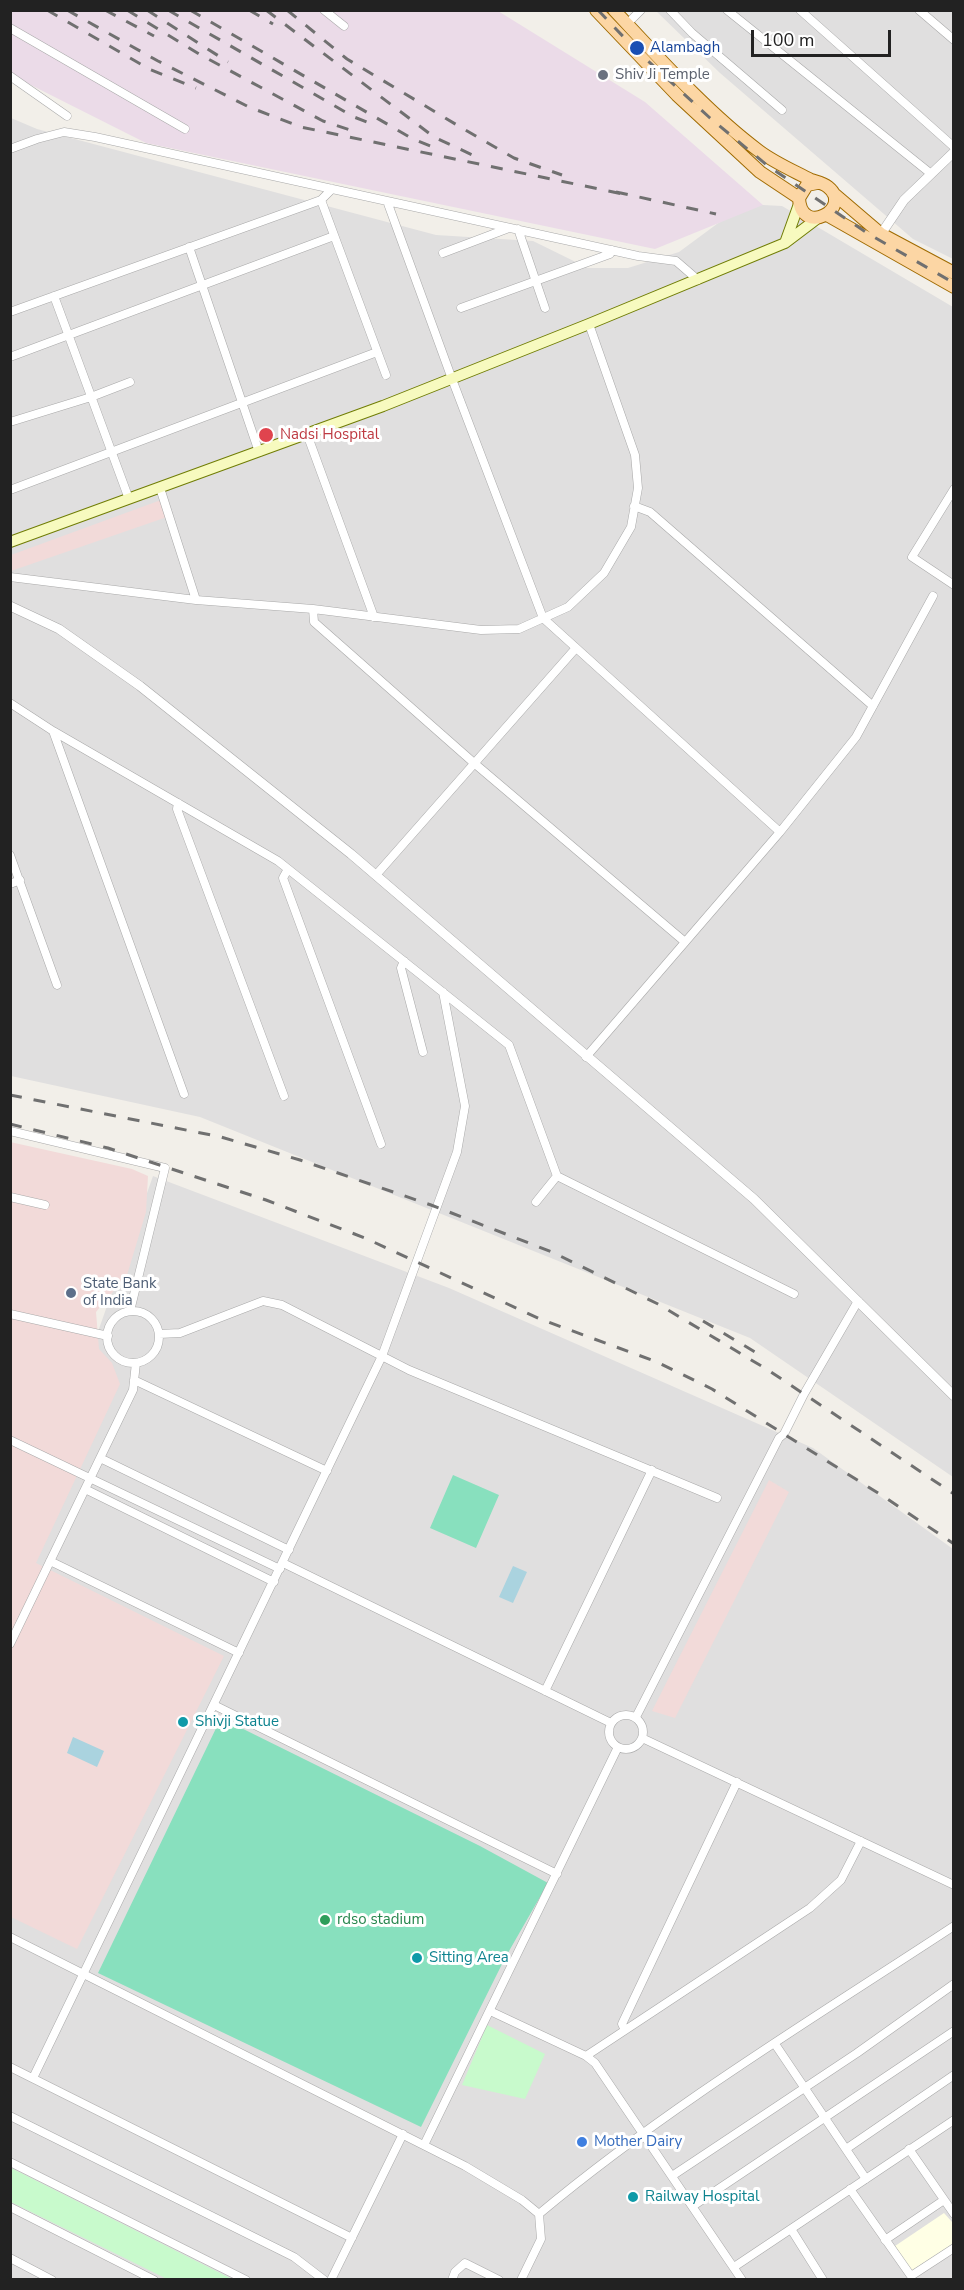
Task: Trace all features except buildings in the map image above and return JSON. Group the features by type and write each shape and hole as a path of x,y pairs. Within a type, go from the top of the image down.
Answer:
{"main road":[{"path":"596,10 677,95 760,172 799,201 806,215 822,216 954,287"},
{"path":"614,10 690,89 759,151 817,183"},
{"path":"785,243 799,201 807,185 825,184 881,234 954,273"},
{"path":"10,542 452,379 698,280 785,243 822,216 834,202 833,193"}],"street":[{"path":"324,10 344,26"},
{"path":"627,24 641,10"},
{"path":"670,10 692,33 782,110"},
{"path":"726,10 930,173"},
{"path":"800,10 954,147"},
{"path":"919,10 954,40"},
{"path":"10,28 184,129"},
{"path":"10,76 67,116"},
{"path":"10,148 64,132 96,137 508,228 676,261 698,280"},
{"path":"881,234 904,200 954,152"},
{"path":"10,312 321,200 332,189"},
{"path":"321,200 386,375"},
{"path":"387,201 543,618 780,832"},
{"path":"443,253 508,228"},
{"path":"518,230 545,308"},
{"path":"10,357 334,236"},
{"path":"189,247 259,452"},
{"path":"461,308 610,254 612,250"},
{"path":"54,296 129,499"},
{"path":"10,577 196,600 313,609 481,630 519,629 568,607 604,573 631,527 638,488 635,455 589,324"},
{"path":"10,490 377,352"},
{"path":"10,422 91,397 130,382"},
{"path":"307,434 374,617"},
{"path":"160,488 196,600"},
{"path":"954,489 912,557 954,585"},
{"path":"634,506 650,512 873,706"},
{"path":"586,1057 780,832 856,737 933,596"},
{"path":"10,606 59,629 140,686 376,875 754,1199 954,1396"},
{"path":"313,609 314,622 474,763 685,942"},
{"path":"376,875 576,648"},
{"path":"10,703 53,731 278,861 509,1045 557,1176 794,1294"},
{"path":"53,731 184,1094"},
{"path":"178,803 177,809 284,1096"},
{"path":"10,855 57,985"},
{"path":"288,869 283,878 381,1144"},
{"path":"10,884 20,880"},
{"path":"404,961 401,968 423,1052"},
{"path":"33,2078 382,1356 457,1152 465,1106 443,992"},
{"path":"10,1131 165,1168 130,1311"},
{"path":"536,1202 557,1176"},
{"path":"10,1197 45,1205"},
{"path":"159,1334 180,1333 263,1301 282,1305 409,1370 717,1498"},
{"path":"636,1718 778,1438 784,1434 804,1394 858,1301"},
{"path":"130,1311 140,1312 149,1317 155,1323 159,1334 158,1344 153,1353 136,1363 128,1363 117,1357 110,1349 108,1336 113,1321 119,1315 130,1311"},
{"path":"10,1314 108,1336"},
{"path":"10,1644 133,1390 136,1363"},
{"path":"134,1380 327,1471"},
{"path":"10,1440 611,1723"},
{"path":"100,1458 289,1550"},
{"path":"545,1691 652,1470"},
{"path":"86,1489 274,1582"},
{"path":"50,1562 239,1653"},
{"path":"214,1705 557,1874"},
{"path":"622,1715 636,1718 643,1726 642,1738 636,1747 627,1750 613,1743 609,1736 611,1723 622,1715"},
{"path":"642,1738 954,1885"},
{"path":"424,2145 618,1747"},
{"path":"625,2030 622,2024 737,1782"},
{"path":"586,2056 810,1908 841,1880 861,1841"},
{"path":"539,2214 643,2132 954,1926"},
{"path":"10,1937 403,2134 522,2200 539,2214 541,2239 521,2280"},
{"path":"672,2176 805,2088 954,1984"},
{"path":"490,2011 586,2056 595,2063 742,2280"},
{"path":"693,2206 954,2031"},
{"path":"775,2044 866,2179"},
{"path":"12,2070 33,2078 352,2238"},
{"path":"846,2149 954,2075"},
{"path":"10,2116 294,2257 324,2280"},
{"path":"734,2267 954,2120"},
{"path":"331,2280 403,2134"},
{"path":"909,2149 954,2214"},
{"path":"10,2162 246,2280"},
{"path":"850,2190 910,2276 954,2248"},
{"path":"885,2240 944,2200"},
{"path":"10,2207 154,2280"},
{"path":"790,2229 823,2280"},
{"path":"10,2258 52,2280"},
{"path":"452,2280 455,2272 465,2263 499,2280"}],"shaded area":[{"path":"10,11 498,11 645,102 763,205 655,249 146,143 11,75"},
{"path":"656,11 953,11 953,259 913,239 720,73"},
{"path":"11,118 37,129 436,235 533,241 588,268 628,268 679,252 744,204 782,206 953,307 953,1477 750,1338 200,1117 11,1076"},
{"path":"161,500 167,517 11,571 11,555"},
{"path":"10,1142 132,1169 148,1176 146,1212 127,1275 96,1312 99,1349 112,1363 120,1384 36,1563 224,1656 77,1949 11,1917"},
{"path":"153,1176 449,1288 813,1448 953,1549 953,2279 11,2280 11,1559 48,1473"},
{"path":"769,1480 789,1492 675,1718 652,1711"},
{"path":"944,2213 953,2223 953,2244 911,2271 895,2246"}],"green space":[{"path":"453,1475 499,1495 476,1548 430,1528"},
{"name":"rdso stadium","path":"221,1718 480,1846 548,1883 505,1958 421,2127 98,1973"},
{"path":"487,2025 545,2054 525,2099 462,2085"},
{"path":"10,2168 232,2279 167,2279 11,2202"}],"water":[{"path":"513,1566 527,1572 513,1603 499,1597"},
{"path":"73,1737 104,1751 97,1767 67,1753"}],"railway":[{"path":"47,10 149,69 196,88"},
{"path":"67,10 158,61 249,107 301,127 623,194"},
{"path":"105,10 154,36"},
{"path":"127,10 199,54 323,121 350,130"},
{"path":"147,10 228,62"},
{"path":"168,10 354,117 377,126"},
{"path":"190,10 413,139 438,149"},
{"path":"249,10 273,24"},
{"path":"266,10 434,137 481,159"},
{"path":"287,10 347,59 514,158 562,175"},
{"path":"598,10 635,49 710,118 768,166 867,233 954,283"},
{"path":"616,192 716,214"},
{"path":"10,1095 221,1137 300,1160 431,1205 552,1252 658,1304 768,1370 954,1494"},
{"path":"10,1124 108,1148 266,1200 365,1238 540,1319 657,1362 712,1389 886,1498 954,1544"},
{"path":"703,1321 755,1352"}],"place":[{"name":"Alambagh","path":"637,48"},
{"name":"Shiv Ji Temple","path":"603,75"},
{"name":"Nadsi Hospital","path":"266,435"},
{"name":"State Bank of India","path":"71,1293"},
{"name":"Shivji Statue","path":"183,1722"},
{"name":"rdso stadium","path":"325,1920"},
{"name":"Sitting Area","path":"417,1958"},
{"name":"Mother Dairy","path":"582,2142"},
{"name":"Railway Hospital","path":"633,2197"}]}
